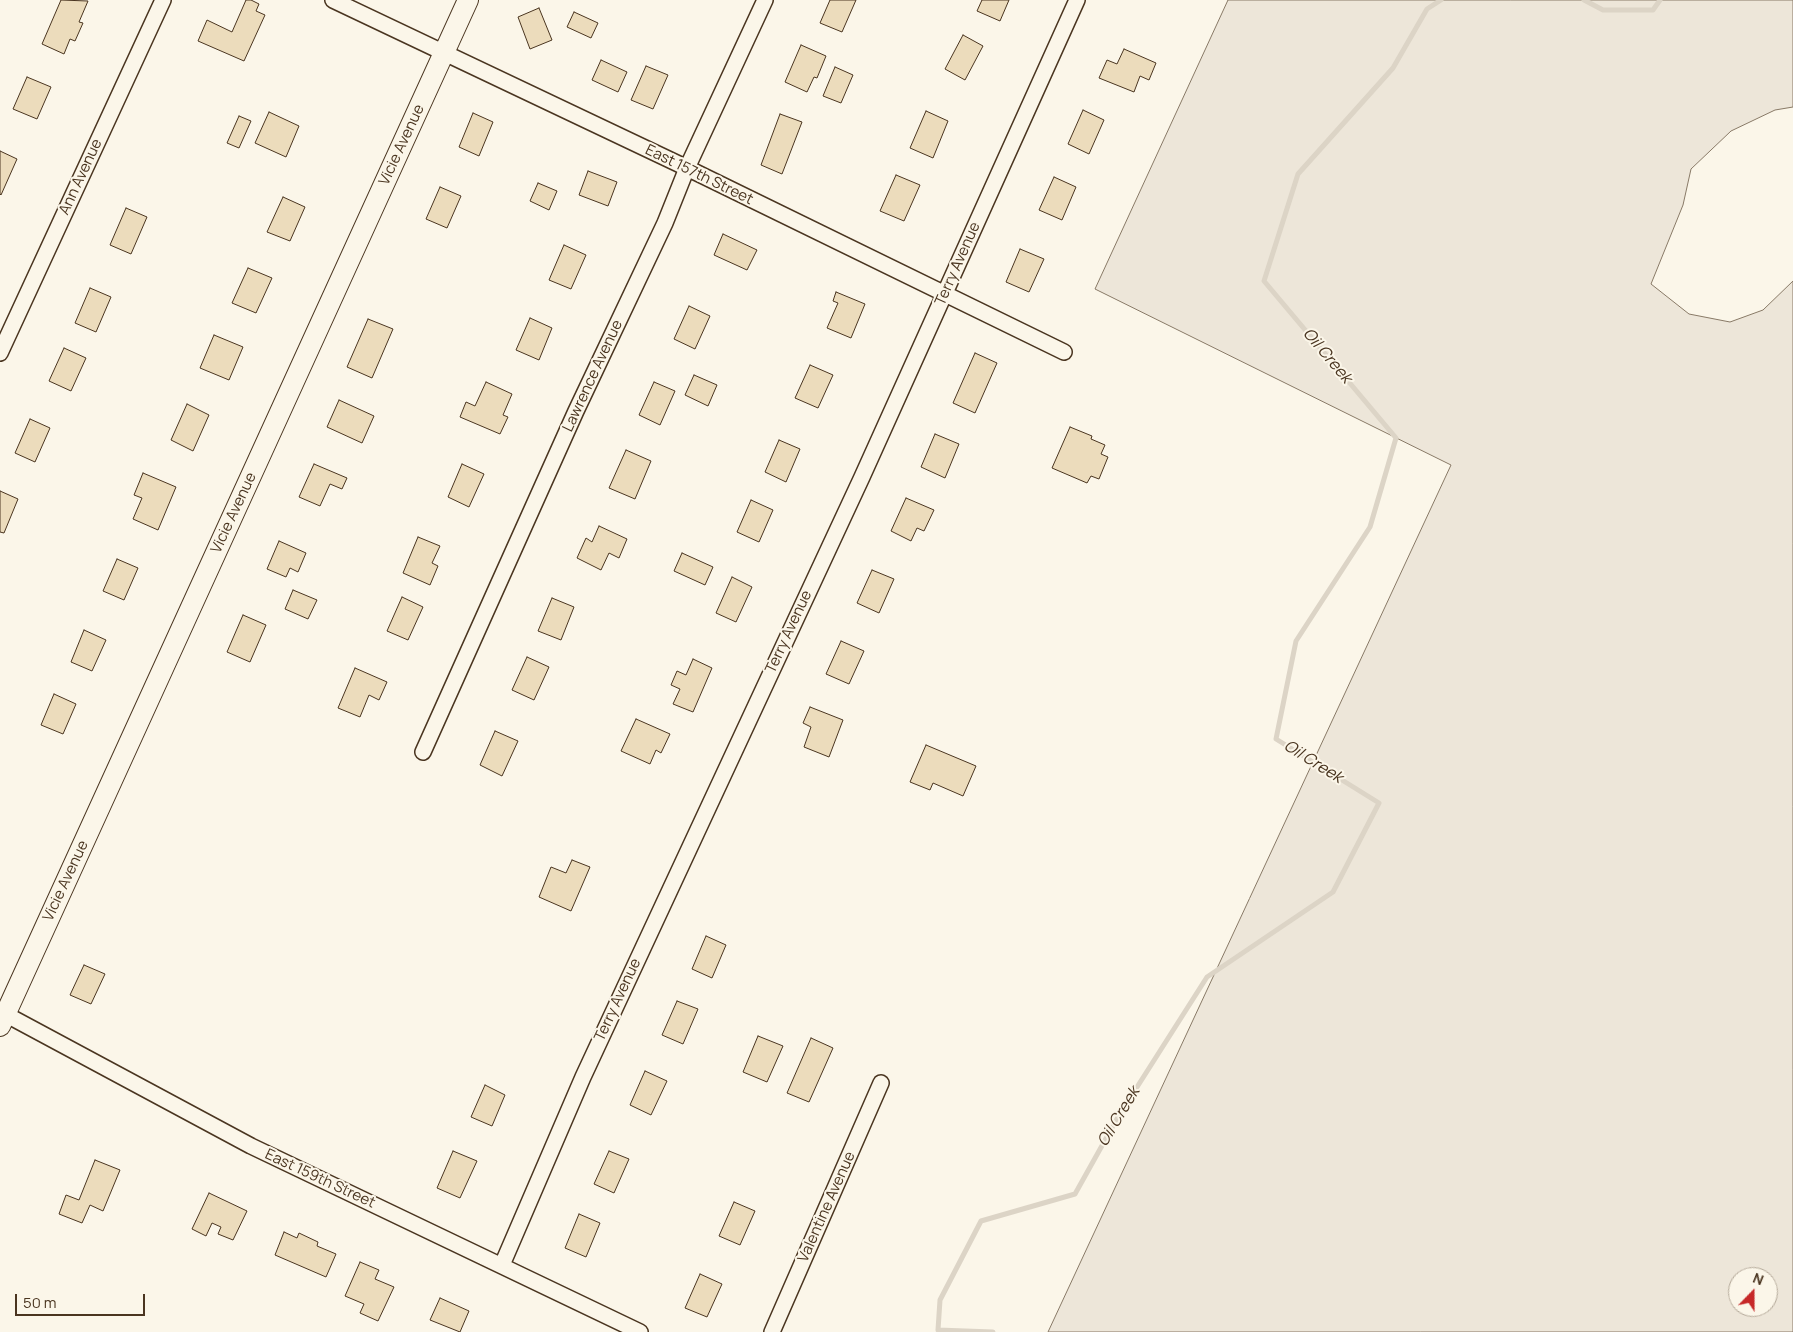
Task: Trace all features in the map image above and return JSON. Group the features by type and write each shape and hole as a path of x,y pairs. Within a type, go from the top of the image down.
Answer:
{"street":[{"name":"Ann Avenue","path":"0,353 163,0"},
{"name":"East 157th Street","path":"333,0 687,168 1064,352"},
{"name":"Vicie Avenue","path":"3,1020 468,0"},
{"name":"Lawrence Avenue","path":"423,752 576,411 665,223 687,168 765,0"},
{"name":"Terry Avenue","path":"502,1265 583,1077 945,294 1078,0"},
{"name":"East 159th Street","path":"3,1020 251,1146 640,1332"},
{"name":"Valentine Avenue","path":"772,1332 881,1083"}],"shaded area":[{"path":"1228,0 1793,0 1793,107 1775,110 1731,131 1691,169 1683,205 1651,284 1689,314 1730,322 1763,310 1793,281 1793,1332 1048,1332 1451,465 1095,289"}],"building":[{"path":"61,0 88,1 79,22 83,23 75,41 70,39 64,54 42,44"},
{"path":"246,0 259,4 256,11 265,15 244,61 198,41 207,20 232,32"},
{"path":"830,0 856,0 842,32 820,23"},
{"path":"982,0 1009,0 1000,21 977,11"},
{"path":"539,8 552,40 530,49 518,17"},
{"path":"574,12 598,23 591,38 567,27"},
{"path":"963,35 983,46 965,80 945,69"},
{"path":"801,45 826,56 817,78 814,77 807,92 785,82"},
{"path":"1124,49 1156,63 1149,80 1140,76 1134,92 1099,78 1107,60 1117,64"},
{"path":"601,60 627,72 618,92 592,80"},
{"path":"646,66 668,75 653,109 631,100"},
{"path":"835,67 853,75 841,103 823,96"},
{"path":"27,77 51,87 37,119 13,109"},
{"path":"1083,110 1104,120 1089,154 1068,144"},
{"path":"926,111 948,121 933,158 910,148"},
{"path":"269,112 299,126 286,157 255,143"},
{"path":"473,113 493,122 479,156 459,147"},
{"path":"780,114 802,122 782,174 761,165"},
{"path":"239,116 251,121 239,148 227,143"},
{"path":"0,151 17,159 1,195 0,194"},
{"path":"588,171 617,182 608,206 579,195"},
{"path":"896,175 920,185 904,221 880,211"},
{"path":"1054,177 1076,187 1062,220 1039,210"},
{"path":"538,183 557,191 549,210 530,201"},
{"path":"440,187 461,196 447,228 426,219"},
{"path":"283,197 305,207 290,241 267,232"},
{"path":"126,208 147,217 131,254 110,245"},
{"path":"723,234 757,250 747,270 714,255"},
{"path":"564,245 586,255 571,289 549,280"},
{"path":"1020,249 1044,259 1029,292 1006,282"},
{"path":"248,268 272,278 256,313 232,303"},
{"path":"90,288 111,297 96,332 75,323"},
{"path":"836,292 865,304 851,338 827,328 838,303 833,301"},
{"path":"689,306 710,316 695,349 674,339"},
{"path":"530,318 552,328 539,360 516,350"},
{"path":"368,319 393,329 372,378 347,367"},
{"path":"214,335 243,347 229,380 200,368"},
{"path":"64,348 86,358 71,391 49,381"},
{"path":"975,353 997,363 975,413 953,403"},
{"path":"810,365 833,375 818,408 795,398"},
{"path":"694,375 717,385 708,406 685,395"},
{"path":"486,382 512,394 503,415 508,417 500,434 460,417 466,402 475,406"},
{"path":"654,382 675,391 660,425 639,415"},
{"path":"339,400 374,416 362,443 327,427"},
{"path":"187,404 209,415 193,451 171,440"},
{"path":"30,419 50,428 35,462 15,453"},
{"path":"1070,427 1092,436 1091,439 1105,445 1101,454 1108,457 1099,479 1091,476 1087,483 1052,468"},
{"path":"935,434 959,444 945,478 921,467"},
{"path":"779,440 800,449 786,482 765,472"},
{"path":"626,450 651,461 635,499 609,488"},
{"path":"314,464 347,478 342,489 330,484 320,506 299,497"},
{"path":"462,464 484,474 469,507 448,497"},
{"path":"143,473 176,487 158,530 133,519 142,498 134,495"},
{"path":"0,491 18,499 4,533 0,532"},
{"path":"906,498 934,510 924,531 917,528 911,541 891,531"},
{"path":"751,500 773,510 759,542 737,532"},
{"path":"599,526 627,539 619,558 609,553 601,570 577,558 586,538 592,542"},
{"path":"418,537 440,546 432,563 438,566 430,585 403,573"},
{"path":"279,541 306,553 298,572 290,568 286,577 267,569"},
{"path":"682,553 713,567 705,585 674,571"},
{"path":"117,559 138,568 124,600 103,591"},
{"path":"872,570 894,579 879,613 857,603"},
{"path":"732,577 752,587 736,622 716,613"},
{"path":"293,590 317,600 308,619 285,609"},
{"path":"402,597 423,607 408,640 387,631"},
{"path":"552,598 574,607 561,640 538,631"},
{"path":"243,615 266,625 250,662 227,652"},
{"path":"84,630 106,640 92,671 71,662"},
{"path":"841,641 864,651 849,684 826,674"},
{"path":"527,657 549,667 534,700 512,690"},
{"path":"693,659 712,668 693,712 673,704 680,689 671,685 677,671 686,675"},
{"path":"355,668 387,682 379,700 369,695 360,717 338,708"},
{"path":"54,694 76,704 63,734 41,725"},
{"path":"810,707 843,720 829,757 804,747 811,727 803,723"},
{"path":"636,719 670,734 661,753 656,750 650,764 621,751"},
{"path":"495,731 518,741 502,776 480,765"},
{"path":"926,745 976,766 963,796 933,783 930,790 910,782"},
{"path":"572,860 590,867 571,911 539,897 551,867 566,873"},
{"path":"706,936 726,945 712,978 692,969"},
{"path":"84,965 105,974 91,1004 70,995"},
{"path":"677,1001 698,1009 683,1044 662,1035"},
{"path":"758,1036 783,1046 767,1082 743,1072"},
{"path":"811,1038 833,1048 809,1102 787,1093"},
{"path":"645,1071 667,1081 651,1115 630,1105"},
{"path":"485,1085 505,1095 492,1126 471,1117"},
{"path":"453,1151 477,1161 460,1198 437,1188"},
{"path":"609,1151 629,1159 614,1193 594,1184"},
{"path":"95,1160 120,1170 103,1211 90,1205 82,1223 59,1214 66,1195 79,1200"},
{"path":"209,1193 247,1211 233,1240 218,1234 221,1227 212,1223 206,1236 192,1229"},
{"path":"734,1202 755,1211 740,1245 719,1236"},
{"path":"579,1214 600,1223 586,1257 565,1248"},
{"path":"284,1232 297,1238 299,1233 318,1242 317,1246 336,1254 326,1277 275,1255"},
{"path":"360,1262 379,1270 375,1279 394,1287 378,1321 360,1313 364,1304 345,1296"},
{"path":"700,1274 722,1284 707,1317 685,1308"},
{"path":"440,1298 469,1311 460,1332 430,1320"}],"waterway":[{"name":"Oil Creek","path":"993,1332 938,1330 940,1300 981,1221 1075,1194 1118,1117 1207,977 1333,892 1379,803 1276,739 1296,641 1370,527 1396,438 1264,281 1298,174 1393,68 1427,9 1441,0"},
{"name":"Oil Creek","path":"1584,0 1603,10 1653,10 1660,0"}]}
